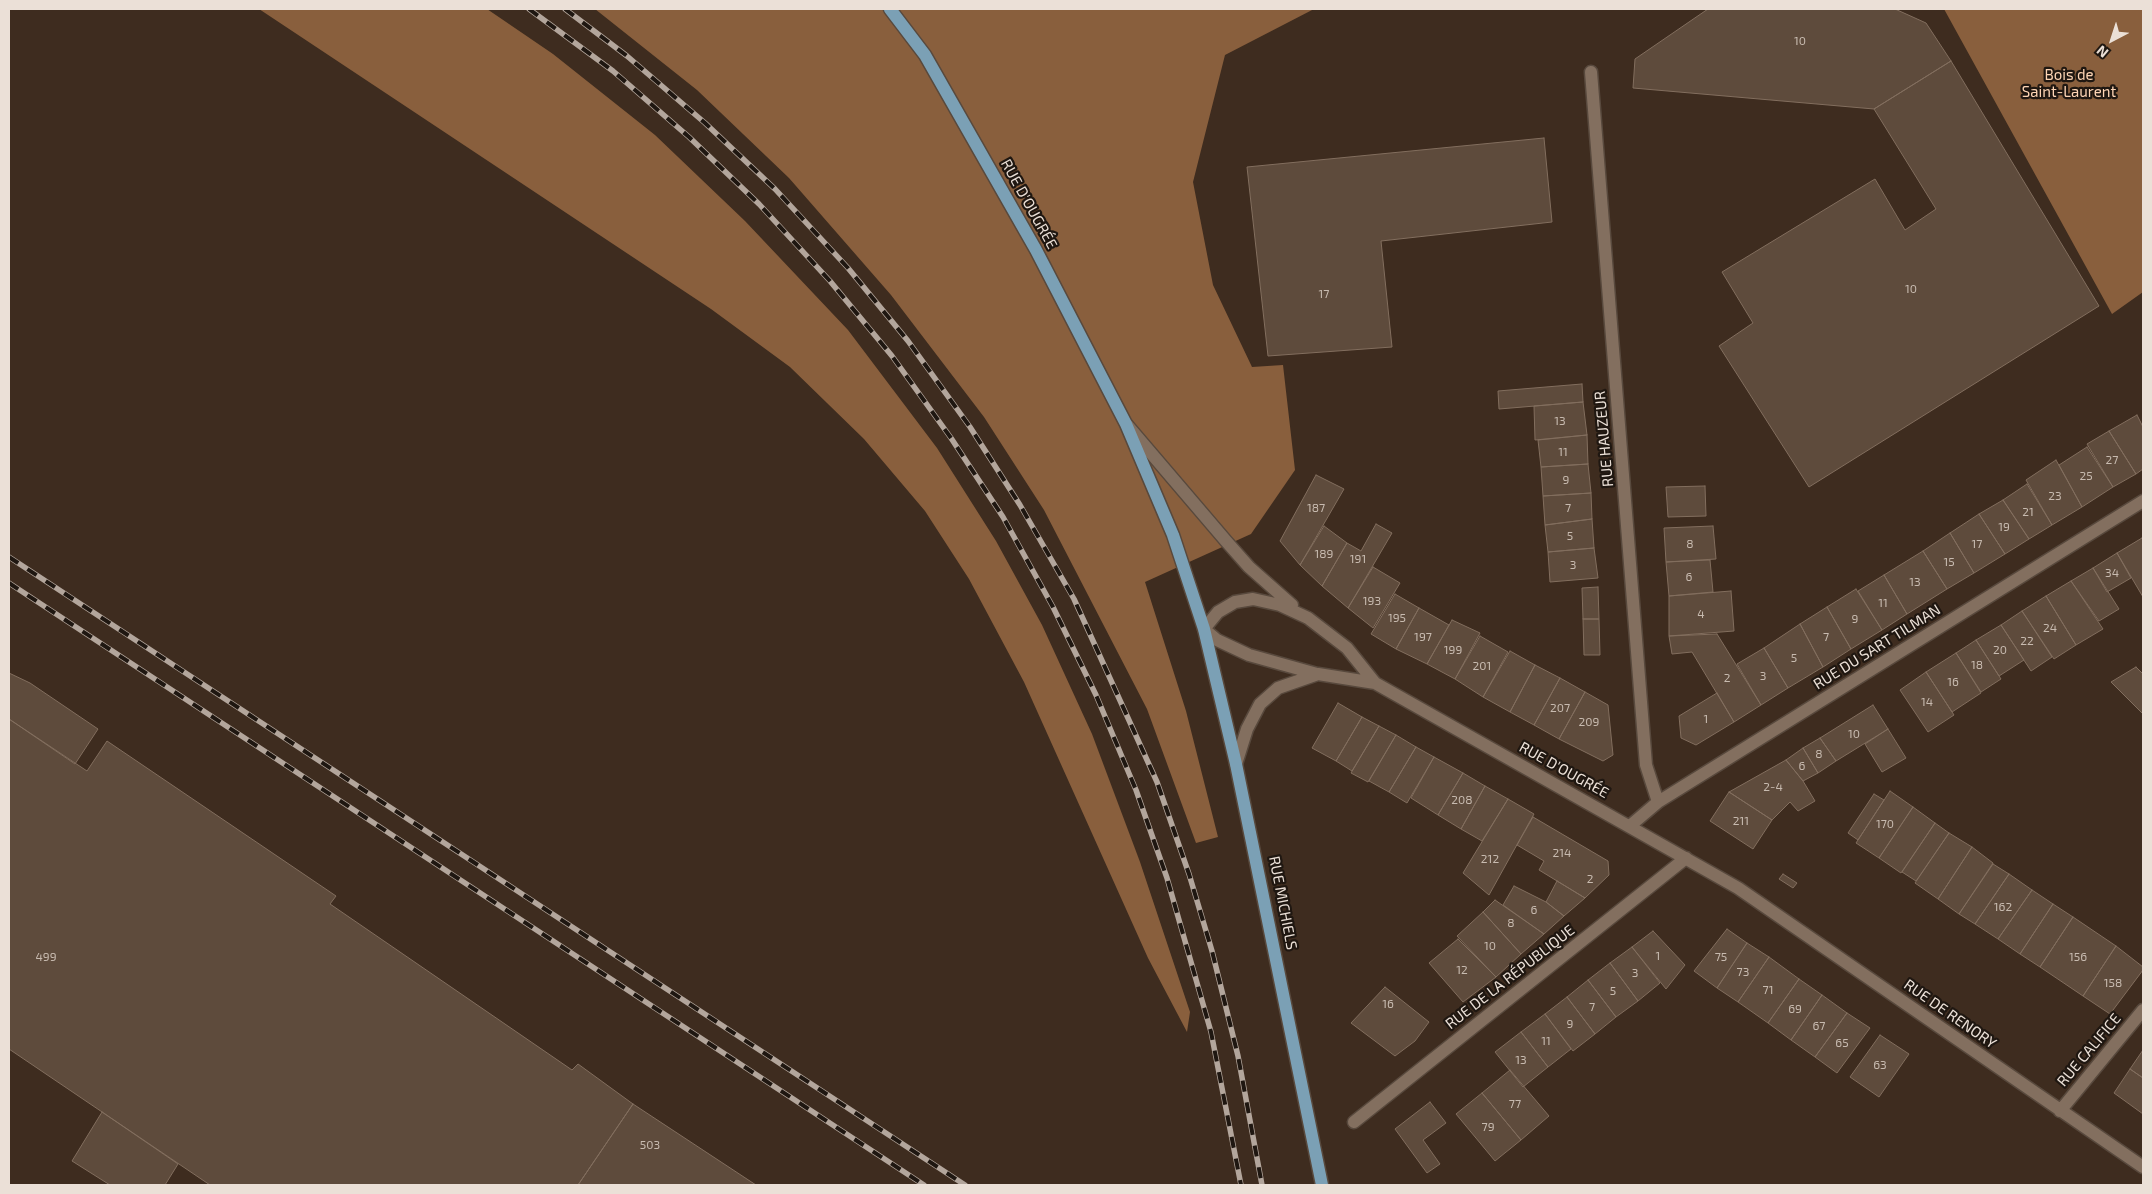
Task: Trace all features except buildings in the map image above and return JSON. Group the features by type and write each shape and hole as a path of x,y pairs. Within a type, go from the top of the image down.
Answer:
{"main road":[{"name":"RUE D'OUGRÉE","path":"890,9 925,56 986,160 1086,342 1126,424 1173,536 1204,629"},
{"name":"RUE MICHIELS","path":"1204,629 1256,856 1322,1185"}],"street":[{"name":"RUE HAUZEUR","path":"1591,72 1646,765 1658,802"},
{"name":"RUE D'OUGRÉE","path":"1126,424 1249,567 1278,595 1347,648 1375,683"},
{"name":"RUE DU SART TILMAN","path":"1631,825 1658,802 2143,501"},
{"name":"RUE D'OUGRÉE","path":"1308,618 1280,605 1253,599 1235,602 1218,612 1204,629 1217,640 1249,655 1318,674 1375,683 1631,825 1738,888"},
{"name":"RUE D'OUGRÉE","path":"1236,764 1247,729 1260,704 1278,688 1318,674"},
{"name":"RUE DE LA RÉPUBLIQUE","path":"1354,1122 1686,858"},
{"name":"RUE DE RENORY","path":"1738,888 2143,1167"},
{"name":"RUE CALIFICE","path":"2060,1111 2143,1010"}],"green space":[{"path":"259,9 487,9 553,54 655,135 745,221 848,330 937,448 996,541 1042,625 1092,734 1140,862 1190,1012 1187,1032 1148,958 1024,682 969,579 925,511 864,439 790,367 711,309"},
{"path":"595,9 1314,9 1225,55 1193,182 1213,285 1252,367 1283,365 1295,470 1251,534 1145,582 1186,711 1218,837 1196,843 1147,709 1044,510 984,417 891,295 789,178 697,90"},
{"name":"Bois de Saint-Laurent","path":"1944,9 2143,9 2143,292 2112,314"}],"railway":[{"path":"529,9 613,71 689,137 759,204 830,281 892,356 951,438 1003,517 1053,607 1096,695 1136,790 1167,878 1211,1032 1241,1185"},
{"path":"565,9 627,56 705,123 775,189 848,268 908,341 970,427 1020,505 1074,599 1157,782 1189,874 1212,951 1238,1056 1262,1185"},
{"path":"9,557 965,1185"},
{"path":"9,583 924,1185"}]}
